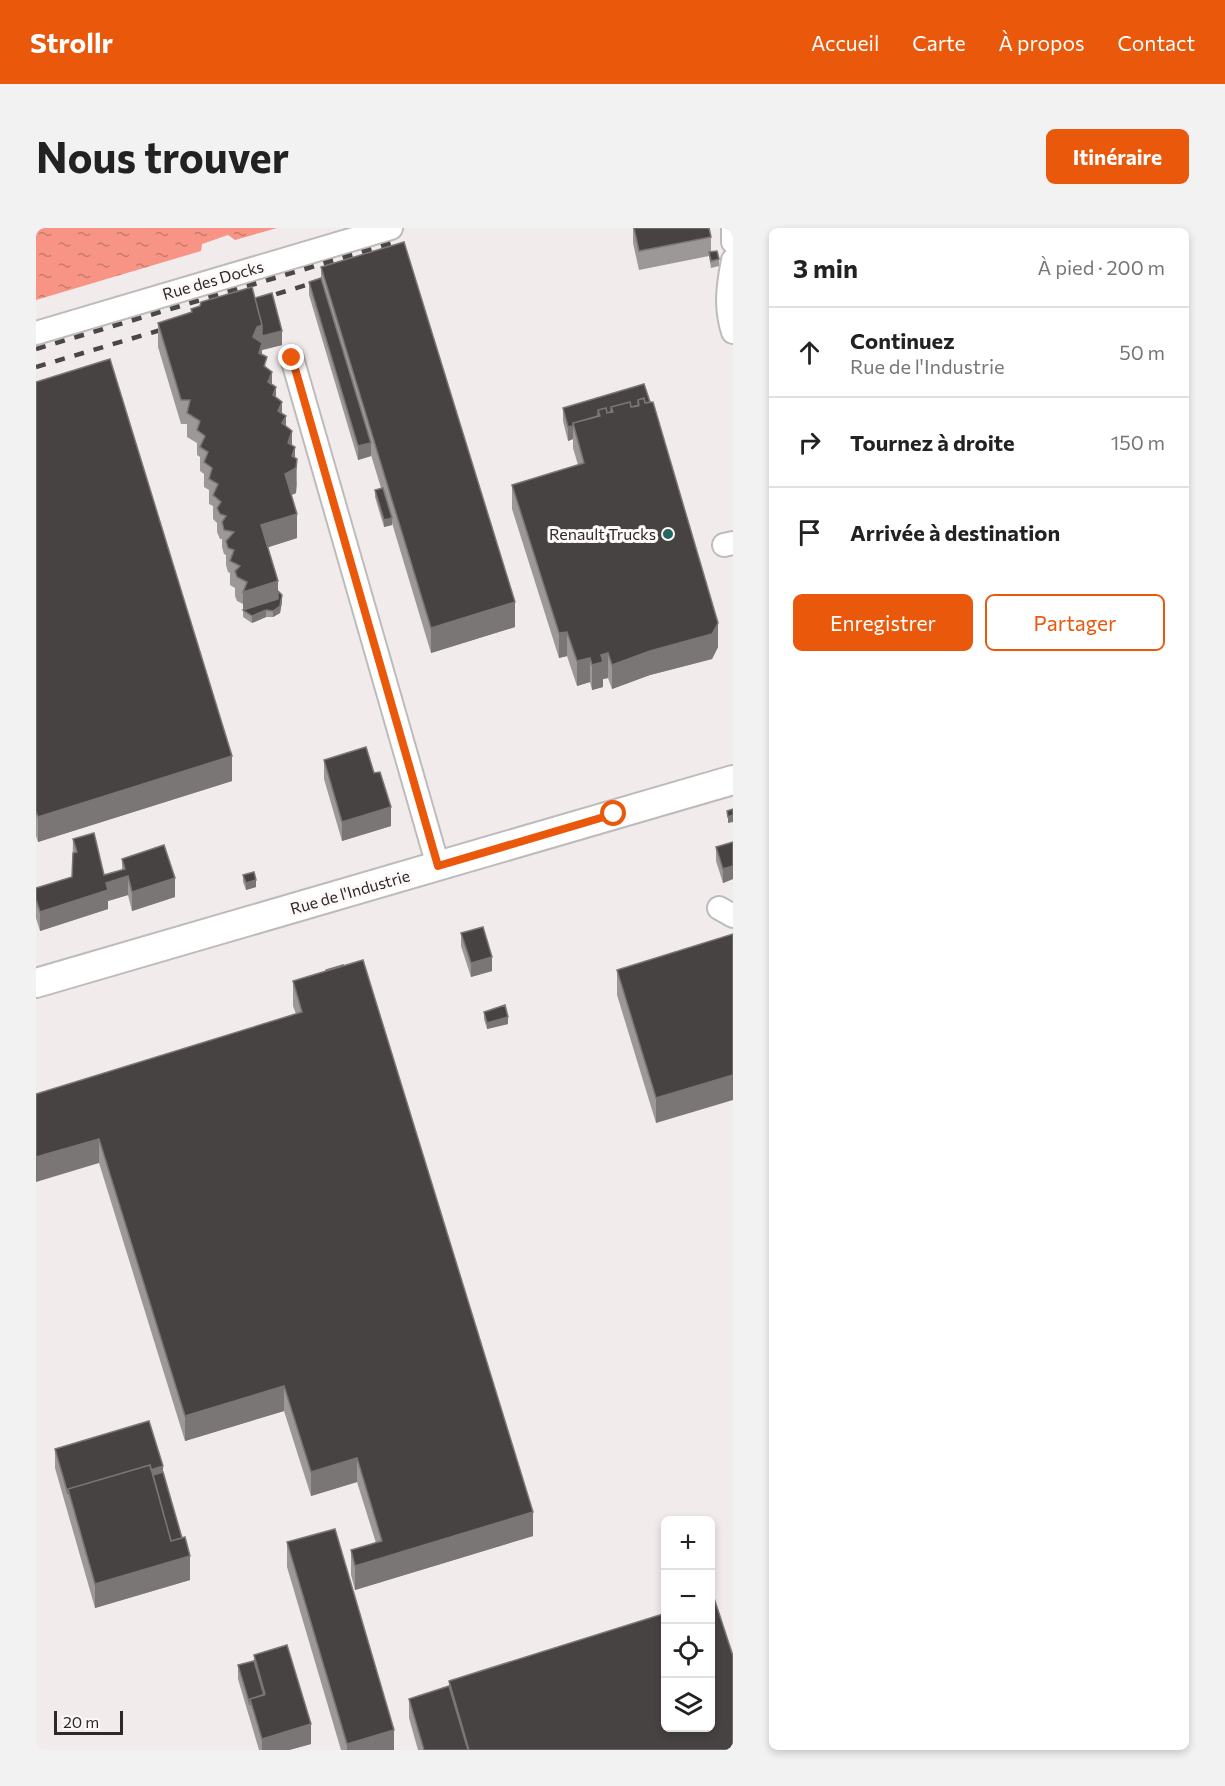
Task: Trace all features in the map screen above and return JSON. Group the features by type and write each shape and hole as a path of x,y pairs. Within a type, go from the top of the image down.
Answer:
{"main road":[{"name":"Rue de l'Industrie","path":"36,983 733,780"}],"street":[{"name":"Rue des Docks","path":"36,333 391,228"},
{"path":"733,230 733,242"},
{"path":"733,260 727,299 727,314 733,332"},
{"path":"292,358 438,866"}],"water":[{"path":"36,228 277,228 235,240 228,235 202,244 201,251 36,300"}],"building":[{"path":"634,228 709,228 711,237 639,251"},
{"path":"404,242 515,602 431,628 321,267"},
{"path":"717,251 719,259 711,261 709,252"},
{"path":"321,278 371,443 358,446 309,282"},
{"path":"252,287 262,325 257,327 253,337 262,343 259,353 267,357 264,366 272,372 268,382 276,387 273,395 282,402 278,411 286,416 282,423 292,431 288,443 295,447 292,456 297,459 296,468 285,474 297,514 261,525 278,581 243,592 247,582 237,577 235,571 240,566 230,561 234,550 228,548 226,541 234,532 224,530 222,522 226,516 220,514 217,508 221,502 213,495 218,484 209,479 212,468 204,462 208,452 200,447 205,436 197,430 200,421 187,413 190,400 181,400 158,323 192,312 191,309 200,306 201,302"},
{"path":"272,293 282,331 262,336 262,325 255,298"},
{"path":"110,359 232,756 38,817 36,811 36,382"},
{"path":"644,384 650,402 645,403 644,398 638,400 638,406 631,407 630,402 611,407 611,412 607,413 606,408 598,410 598,416 573,423 573,426 568,427 563,408"},
{"path":"644,398 645,403 653,402 718,623 712,634 650,651 612,665 608,653 601,655 603,662 592,665 590,658 577,661 567,632 559,633 512,485 584,463 573,423 600,416 598,410 606,408 607,413 613,412 611,407 630,402 631,407 639,405 638,400"},
{"path":"383,488 392,518 384,520 375,490"},
{"path":"278,591 282,595 280,606 273,611 266,610 252,616 243,610 278,599"},
{"path":"366,747 374,773 380,772 391,807 342,822 324,760"},
{"path":"733,809 733,815 728,817 727,811"},
{"path":"94,833 104,875 125,869 122,859 164,845 175,878 132,892 128,876 106,883 108,890 40,912 36,899 36,888 72,877 73,853 77,852 73,839"},
{"path":"733,842 733,866 723,869 716,847"},
{"path":"254,872 256,880 246,883 243,875"},
{"path":"483,927 492,957 471,963 461,933"},
{"path":"733,934 733,1075 656,1098 617,970"},
{"path":"363,960 533,1512 355,1566 351,1550 382,1541 357,1458 311,1472 284,1386 185,1416 99,1139 36,1157 36,1094 302,1012 293,981"},
{"path":"505,1005 508,1017 487,1023 484,1012"},
{"path":"149,1421 163,1466 151,1470 150,1465 68,1489 68,1494 55,1449"},
{"path":"150,1465 171,1541 185,1537 190,1556 95,1584 68,1489"},
{"path":"163,1472 182,1538 171,1541 153,1475"},
{"path":"335,1529 394,1730 347,1744 287,1542"},
{"path":"715,1601 733,1656 733,1750 469,1750 449,1681 661,1615 661,1732 715,1732"},
{"path":"287,1645 311,1724 262,1739 250,1699 265,1694 254,1655"},
{"path":"254,1661 264,1695 250,1699 250,1705 238,1665"},
{"path":"449,1686 468,1750 424,1750 409,1699"}],"railway":[{"path":"36,349 396,242"},
{"path":"257,300 326,279"},
{"path":"36,367 174,326"}],"place":[{"name":"Renault Trucks","path":"668,534"}],"route":[{"path":"292,358 438,866 614,814"}]}
